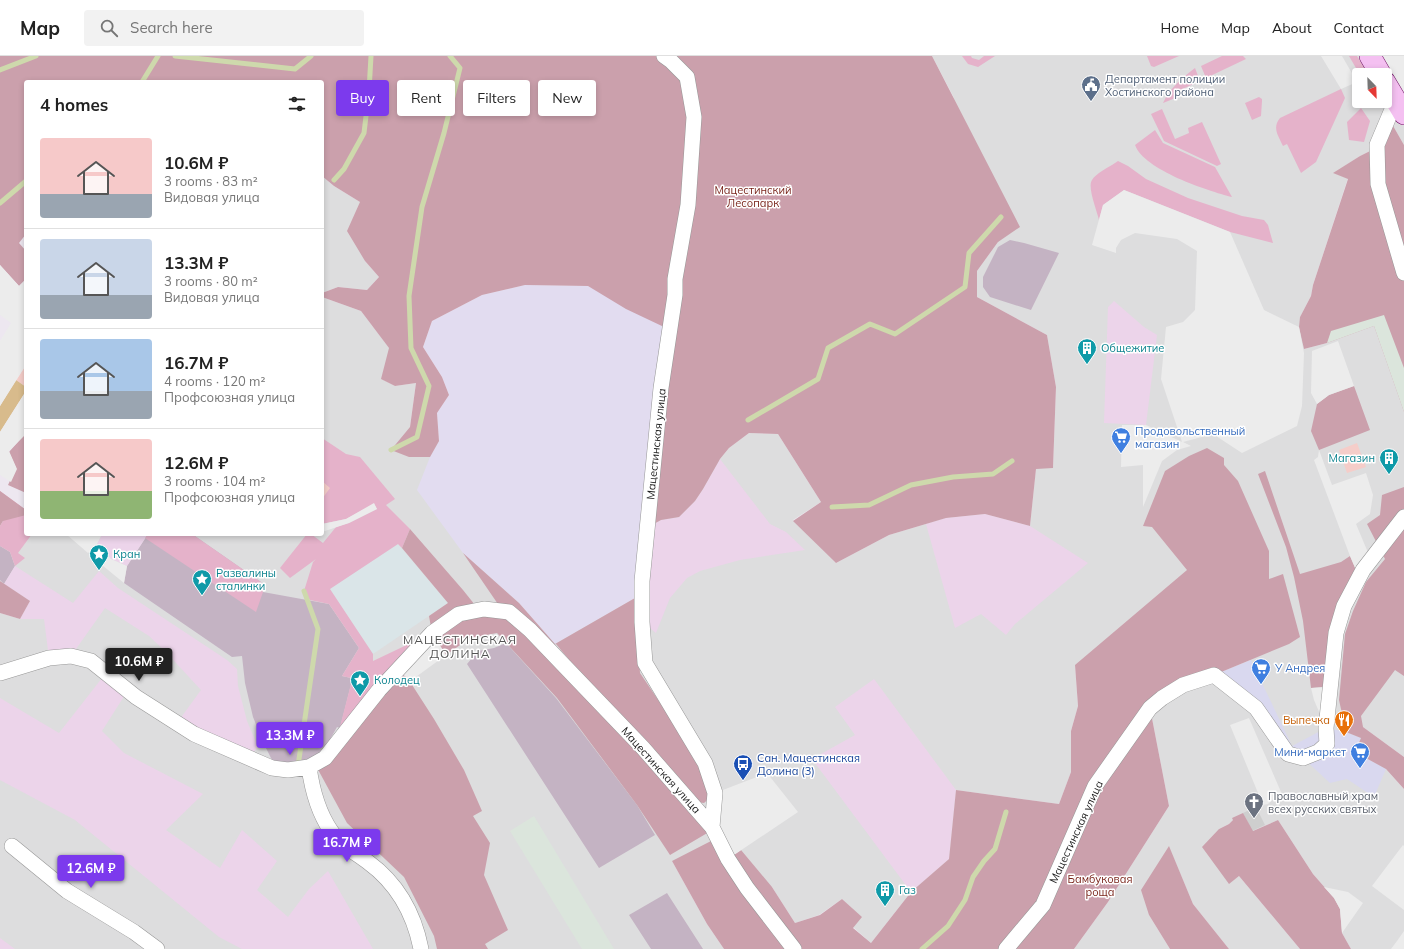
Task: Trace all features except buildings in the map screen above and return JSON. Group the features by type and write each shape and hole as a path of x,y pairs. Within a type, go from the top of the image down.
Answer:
{"main road":[{"path":"1370,56 1377,68"},
{"path":"1392,94 1400,107"}],"street":[{"name":"Мацестинская улица","path":"664,56 672,60 687,77 694,117 688,206 675,279 675,295 661,388 642,581 642,622 645,663 705,763 711,779 715,793 712,827"},
{"path":"1400,107 1377,145 1378,184 1404,273"},
{"name":"Мацестинская улица","path":"1006,949 1043,906 1095,786 1150,708 1162,698 1183,685 1214,675 1256,708 1288,754 1303,758 1318,752 1327,744 1326,728 1336,633 1344,606 1363,570 1404,518"},
{"name":"Мацестинская улица","path":"309,767 325,758 379,690 432,633 459,614 484,609 509,612 530,630 642,748 712,827 728,859 747,888 794,949"},
{"path":"0,673 49,658 71,656 91,661 136,697 194,734 272,768 288,770 309,767 311,785 319,807 331,832 344,845 378,869 388,879 406,904 417,930 421,949"},
{"path":"12,846 67,891 134,932 157,949"}],"shaded area":[{"path":"932,56 1370,56 1377,68 1352,68 1352,108 1392,108 1392,106 1404,114 1404,145 1392,124 1382,145 1360,156 1334,173 1348,178 1313,285 1311,296 1300,317 1304,349 1327,343 1374,326 1404,412 1404,757 1363,727 1361,738 1404,789 1404,949 1351,949 1342,933 1340,909 1334,898 1313,874 1278,820 1253,831 1233,820 1229,824 1219,829 1229,883 1239,876 1300,949 1229,949 1193,904 1169,847 1149,915 1170,949 1074,949 1108,902 1169,806 1150,708 1214,675 1251,660 1075,665 1078,706 1071,731 1071,772 1059,804 956,790 949,859 911,892 871,943 853,927 861,917 842,899 819,915 795,923 772,887 672,861 707,924 724,949 0,949 0,613 20,619 30,602 0,581 0,526 24,533 24,536 324,536 324,298 361,311 390,349 382,379 395,386 416,383 410,427 439,441 720,459 729,448 749,433 778,434 821,502 793,520 836,563 889,535 946,518 1030,526 1036,468 1053,468 1056,387 1047,335 977,297 977,271 998,242 953,96"},
{"path":"962,56 971,56 972,58 979,60 984,56 995,56 978,67 968,64"},
{"path":"1147,56 1179,56 1154,67 1151,66"},
{"path":"1222,56 1243,56 1246,59 1206,78 1201,66"},
{"path":"1321,56 1342,56 1352,73 1352,84 1341,89"},
{"path":"1349,56 1357,56 1364,67 1356,68"},
{"path":"1380,56 1404,56 1404,97 1392,76 1392,68 1387,68"},
{"path":"1195,68 1200,81 1176,92 1178,97 1163,103 1173,88"},
{"path":"1341,89 1345,98 1316,162 1301,173 1287,144 1283,146 1277,132 1276,125 1280,118"},
{"path":"1259,97 1262,99 1261,116 1252,120 1245,103"},
{"path":"1361,108 1370,121 1364,142 1349,140 1347,122"},
{"path":"1162,109 1175,139 1189,133 1188,128 1202,122 1221,164 1217,166 1164,141 1151,114"},
{"path":"1155,130 1163,143 1215,167 1232,197 1193,185 1163,171 1151,163 1141,154 1135,145"},
{"path":"1118,161 1128,166 1146,179 1188,198 1242,216 1264,220 1268,225 1273,243 1230,232 1124,190 1103,205 1099,220 1091,193 1091,183 1096,175"},
{"path":"324,178 334,186 360,202 365,261 379,277 367,290 338,287 324,292"},
{"path":"1124,190 1230,232 1264,310 1299,327 1304,353 1302,406 1297,426 1242,453 1213,434 1183,442 1191,446 1177,450 1162,461 1143,507 1143,465 1121,467 1122,425 1146,425 1182,442 1161,379 1166,327 1183,322 1195,310 1197,251 1177,239 1135,233 1121,240 1116,248 1116,253 1092,245 1103,205"},
{"path":"1010,240 1059,253 1031,310 990,297 983,287 983,277 998,247"},
{"path":"0,265 19,286 24,281 24,368 0,406 0,341 11,323 0,315"},
{"path":"525,285 588,286 664,327 636,569 635,598 555,644 519,603 463,553 417,490 430,457 439,441 437,413 449,395 442,377 423,347 432,321 482,295"},
{"path":"1114,301 1144,327 1157,335 1146,425 1104,423 1108,307"},
{"path":"1384,315 1404,368 1404,412 1374,326 1327,343 1331,331"},
{"path":"1338,341 1354,386 1329,395 1317,404 1311,393 1312,351"},
{"path":"24,368 24,386 16,380"},
{"path":"16,380 24,386 24,394 0,432 0,406"},
{"path":"24,394 24,436 9,451 17,469 11,482 0,475 0,432"},
{"path":"324,439 346,454 360,457 395,499 386,505 410,529 402,548 398,544 330,589 373,654 373,661 432,633 335,746 354,672 351,678 342,676 359,648 329,604 310,600 304,591 313,562 316,559 290,578 280,568 305,536 314,536 323,543 336,527 349,523 377,509 374,504 346,519 324,524"},
{"path":"1357,443 1366,467 1347,473 1339,450"},
{"path":"1319,450 1332,485 1366,473 1373,495 1370,514 1356,524 1369,555 1356,570 1314,460 1318,457"},
{"path":"720,459 770,524 786,532 805,550 740,560 700,571 687,578 670,598 656,633 642,622 648,527 661,520 679,517 695,501"},
{"path":"324,483 330,488 324,496"},
{"path":"0,491 24,509 24,536 31,536 18,553 25,558 15,566 10,552 0,546 0,526 3,521"},
{"path":"374,503 377,509 349,523 324,531 324,524 346,519"},
{"path":"985,514 1030,526 1088,563 1015,624 1006,635 981,614 955,628 926,524 946,518"},
{"path":"68,536 101,536 97,544 88,553"},
{"path":"101,536 147,536 127,566 111,559 97,544"},
{"path":"146,536 195,536 261,582 263,592 256,612 145,538"},
{"path":"147,536 195,536 261,582 263,592 329,604 359,648 342,676 351,678 355,669 340,728 337,727 324,750 305,761 288,763 272,760 253,717 245,683 242,656 232,657 124,583 127,566"},
{"path":"398,544 448,603 373,654 329,589"},
{"path":"0,546 10,552 15,566 4,584 0,580"},
{"path":"103,550 111,559 127,566 124,583 97,561 97,557"},
{"path":"15,566 73,603 99,571 118,588 227,660 237,669 238,686 247,721 258,747 248,758 177,723 201,690 149,636 105,608 71,656 49,658 44,619 20,619 30,601 4,584"},
{"path":"432,633 446,655 409,682 407,677 396,671"},
{"path":"506,643 556,698 637,805 655,835 599,868 467,664 478,651 494,648"},
{"path":"1251,660 1292,746 1326,728 1346,732 1361,738 1355,752 1386,769 1374,797 1347,779 1330,783 1303,758 1288,754 1256,708 1214,675"},
{"path":"106,673 128,690 102,731 124,753 203,794 166,830 220,868 242,830 277,861 257,890 288,917 309,889 328,871 373,949 242,949 219,937 75,820 0,780 0,698 59,733"},
{"path":"874,679 956,790 949,859 911,892 812,759 855,735 835,707"},
{"path":"1325,687 1326,728 1314,700 1311,688"},
{"path":"1249,718 1281,792 1268,804 1263,805 1230,725"},
{"path":"767,773 798,812 728,859 719,839 715,793"},
{"name":"Православный храм всех русских святых","path":"1256,807 1265,825 1252,831 1243,813"},
{"path":"534,816 614,949 582,949 510,831"},
{"path":"1403,845 1404,846 1404,910 1372,886"},
{"path":"1324,887 1348,892 1363,903 1342,933 1340,909 1334,898"},
{"path":"667,893 703,949 651,949 629,915"},
{"path":"1404,931 1404,949 1391,949 1397,941"},
{"path":"0,938 15,949 0,949"}],"green space":[{"name":"Мацестинский Лесопарк","path":"0,56 932,56 1020,227 998,242 977,271 977,297 1047,335 1056,387 1053,468 1036,469 1030,526 985,514 946,518 889,535 836,563 793,521 821,502 778,434 749,433 729,448 720,459 695,501 679,517 661,520 641,531 664,327 626,309 588,286 525,285 482,295 432,321 423,347 442,377 449,395 437,413 439,441 430,457 409,457 391,450 410,427 416,383 395,386 381,379 389,348 361,311 324,298 324,292 338,287 367,290 379,277 365,261 347,231 360,202 334,186 324,178 324,80 24,80 24,237 19,243 24,249 24,281 19,286 0,265"},
{"path":"1392,124 1404,145 1404,412 1374,326 1327,343 1304,349 1299,327 1300,317 1311,296 1313,285 1348,179 1333,173 1360,156 1382,145"},
{"path":"1354,386 1370,430 1319,450 1311,431 1317,404 1329,395"},
{"path":"24,435 24,492 8,485 16,468 9,452"},
{"name":"Бамбуковая роща","path":"1207,448 1224,458 1224,465 1238,481 1269,551 1269,579 1283,574 1300,637 1289,644 1214,675 1150,708 1169,806 1108,902 1074,949 724,949 707,924 672,861 711,841 728,859 741,850 772,887 795,923 820,915 842,899 862,917 853,928 871,943 911,892 949,859 956,790 1059,804 1071,772 1071,731 1078,706 1075,665 1187,570 1152,527 1143,526 1165,471 1189,456"},
{"path":"1265,471 1300,574 1341,562 1350,556 1356,570 1325,687 1311,688 1303,621 1294,577 1286,547 1258,474"},
{"path":"1404,487 1404,676 1395,670 1361,716 1363,727 1404,757 1404,789 1386,769 1355,752 1361,738 1346,732 1339,700 1345,634 1366,582 1385,559 1367,524 1380,515 1382,495"},
{"path":"0,491 24,509 24,516 3,521 0,526"},
{"path":"410,529 479,610 502,610 463,553 519,603 555,644 635,598 640,673 673,722 715,793 704,803 689,801 709,832 670,855 637,805 557,698 497,633 470,638 446,655 432,633 429,616 448,603 402,548","holes":["556,644 636,741 550,647"]},
{"path":"0,581 30,601 20,619 0,613"},
{"path":"396,671 407,677 434,719 464,770 482,811 473,816 490,843 484,875 508,930 485,944 488,949 437,949 434,936 404,877 347,823 315,764"},
{"path":"1243,813 1253,831 1278,820 1313,874 1334,898 1340,909 1342,933 1351,949 1300,949 1239,876 1229,884 1202,847 1219,829 1229,824 1233,820 1232,818"},
{"path":"1169,846 1193,904 1229,949 1170,949 1149,915 1141,890"}],"waterway":[{"path":"0,70 36,56"},
{"path":"143,80 158,56"},
{"path":"175,56 295,69 311,56"},
{"path":"334,180 344,169 364,133 371,56"},
{"path":"391,450 417,437 429,386 411,348 409,296 422,207 444,133 460,68 450,56"},
{"path":"0,203 24,183"},
{"path":"748,420 818,379 828,348 870,324 895,334 965,287 969,253 1001,217"},
{"path":"832,507 869,505 911,485 953,477 993,474 1012,461"},
{"path":"298,766 318,629 304,591"},
{"path":"922,949 948,926 965,900 973,877 984,861 995,849 1006,812"}],"place":[{"name":"Департамент полиции Хостинского района","path":"1091,102"},
{"name":"Общежитие","path":"1087,365"},
{"name":"Продовольственный магазин","path":"1121,454"},
{"name":"Магазин","path":"1389,475"},
{"name":"Кран","path":"99,571"},
{"name":"Развалины сталинки","path":"202,596"},
{"name":"У Андрея","path":"1261,685"},
{"name":"Колодец","path":"360,697"},
{"name":"Выпечка","path":"1344,737"},
{"name":"Мини-маркет","path":"1360,769"},
{"name":"Сан. Мацестинская Долина (3)","path":"743,781"},
{"name":"Православный храм всех русских святых","path":"1254,819"},
{"name":"Газ","path":"885,907"}],"district":[{"name":"МАЦЕСТИНСКАЯ ДОЛИНА","path":"460,646"}]}
